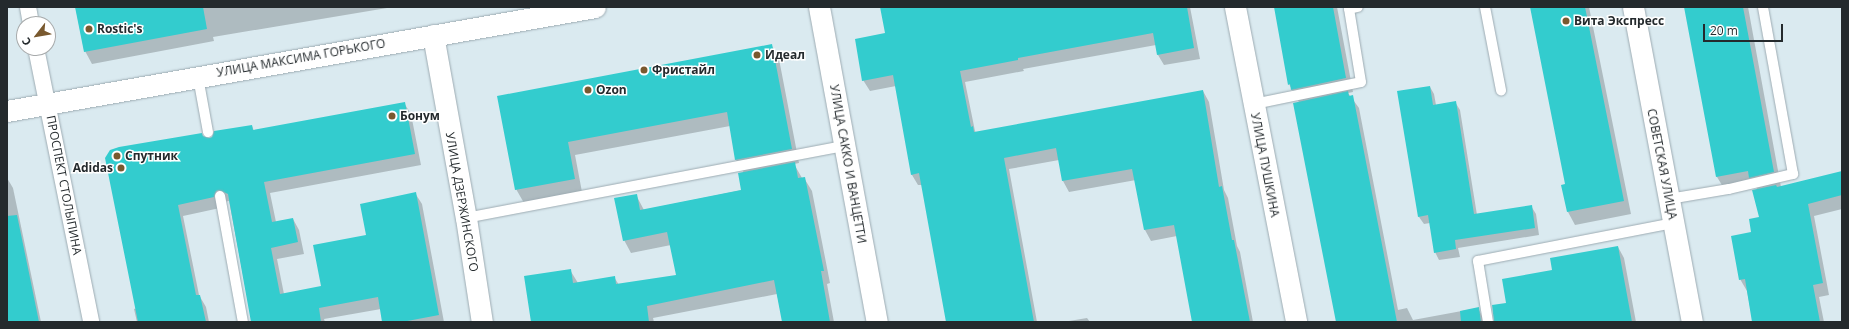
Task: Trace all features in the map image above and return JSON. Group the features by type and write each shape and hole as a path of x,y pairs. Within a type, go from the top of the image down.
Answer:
{"street":[{"name":"УЛИЦА МАКСИМА ГОРЬКОГО","path":"7,111 595,7"},
{"name":"УЛИЦА САККО И ВАНЦЕТТИ","path":"819,7 877,322"},
{"name":"УЛИЦА ПУШКИНА","path":"1235,7 1296,322"},
{"name":"СОВЕТСКАЯ УЛИЦА","path":"1632,7 1692,322"},
{"name":"УЛИЦА ДЗЕРЖИНСКОГО","path":"433,35 466,218 482,322"},
{"name":"ПРОСПЕКТ СТОЛЫПИНА","path":"38,56 91,322"}],"lane":[{"path":"1254,104 1362,82 1349,9 1358,7"},
{"path":"1485,7 1501,90"},
{"path":"1669,199 1729,189 1792,174 1763,7"},
{"path":"198,77 208,132"},
{"path":"466,218 845,146"},
{"path":"220,196 243,322"},
{"path":"1488,322 1478,261 1674,223"}],"building":[{"path":"75,7 203,7 207,29 84,52"},
{"path":"880,7 1187,7 1194,48 1157,55 1153,33 1018,58 1018,60 960,71 971,127 973,126 974,132 1203,90 1219,187 1222,186 1250,322 1192,322 1174,225 1144,230 1132,169 1062,181 1056,148 1004,158 1034,322 946,322 919,173 911,175 893,75 862,81 855,39 885,33"},
{"path":"1274,7 1333,7 1346,78 1291,90 1290,84 1288,85"},
{"path":"1530,7 1585,7 1624,201 1567,212 1561,185 1565,184"},
{"path":"1684,7 1743,7 1774,172 1749,178 1748,171 1716,177"},
{"path":"772,44 792,149 735,160 727,112 568,142 575,179 515,190 497,96"},
{"path":"1430,86 1433,105 1456,101 1474,214 1532,205 1535,228 1455,240 1456,249 1434,253 1428,215 1418,217 1397,91"},
{"path":"1348,91 1349,96 1353,95 1397,322 1336,322 1293,103"},
{"path":"405,102 415,154 264,182 272,222 293,218 298,242 271,248 280,294 321,286 313,245 366,235 360,204 416,192 439,315 402,322 382,322 378,297 319,308 321,322 251,322 228,194 219,190 216,191 214,197 178,205 196,295 200,295 206,322 138,322 105,158 110,150 119,147 202,133 203,136 209,138 212,137 214,131 252,125 253,130"},
{"path":"795,162 798,178 805,177 824,271 821,271 830,322 782,322 774,280 647,306 649,322 531,322 524,276 571,269 573,283 615,276 616,284 676,275 667,232 623,241 614,198 637,194 640,210 741,190 738,173"},
{"path":"1842,171 1842,195 1808,204 1823,283 1813,285 1820,322 1752,322 1745,279 1739,280 1731,236 1751,232 1749,219 1759,217 1752,190 1776,185 1777,187"},
{"path":"17,215 39,322 7,322 7,216"},
{"path":"1618,246 1632,322 1494,322 1492,305 1506,303 1502,279 1552,270 1550,258"},
{"path":"1479,307 1481,322 1461,322 1460,311"}],"place":[{"name":"Вита Экспресс","path":"1566,21"},
{"name":"Rostic's","path":"89,29"},
{"name":"Идеал","path":"757,55"},
{"name":"Фристайл","path":"644,70"},
{"name":"Ozon","path":"588,90"},
{"name":"Бонум","path":"392,116"},
{"name":"Спутник","path":"117,156"},
{"name":"Adidas","path":"121,168"}]}
